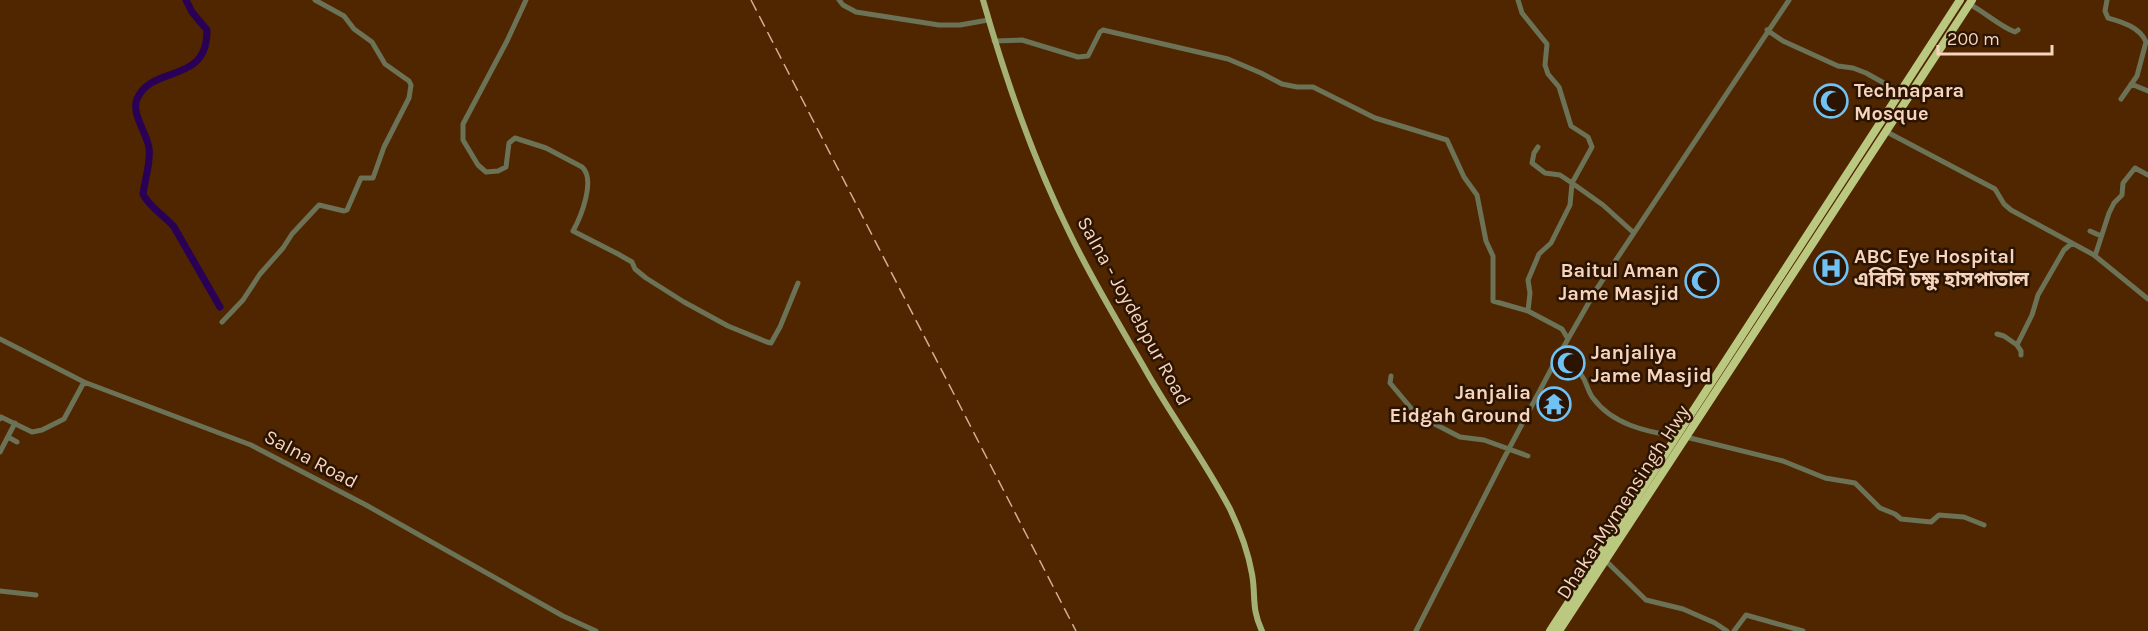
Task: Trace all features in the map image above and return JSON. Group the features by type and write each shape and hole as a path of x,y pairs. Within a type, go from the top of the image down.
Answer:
{"highway":[{"name":"Dhaka-Mymensingh Hwy","path":"1551,631 1960,0"},
{"name":"Dhaka-Mymensingh Hwy","path":"1558,631 1970,2"}],"main road":[{"name":"Salna - Joydebpur Road","path":"983,0 994,41 1020,116 1073,240 1146,371 1230,509 1245,541 1254,584 1253,602 1256,619 1262,631"}],"street":[{"path":"222,322 243,300 260,274 292,234 319,205 347,210 361,178 373,178 384,147 409,98 411,85 409,81 385,64 372,42 354,29 344,16 315,0"},
{"path":"526,0 463,124 463,140 478,165 486,172 502,170 506,167 509,142 515,138 546,148 582,167 587,171 589,178 582,216 573,231 632,262 635,269 646,278 684,302 728,326 767,342 771,343 780,327 798,283"},
{"path":"839,0 856,12 939,25 960,26 988,20"},
{"path":"1518,0 1522,14 1547,44 1545,65 1548,74 1558,87 1571,126 1588,137 1591,143 1589,156 1572,183 1565,215 1551,243 1539,254 1528,280 1530,293 1528,311"},
{"path":"1416,631 1509,449 1596,290 1789,0"},
{"path":"2106,0 2105,11 2108,18 2134,28 2145,38 2146,55 2137,76 2121,99"},
{"path":"1970,2 2008,29 2015,32 2018,30"},
{"path":"994,41 1022,40 1078,57 1088,56 1103,30 1228,59 1288,86 1313,87 1375,118 1447,140 1464,177 1478,195 1486,241 1493,256 1493,301 1528,311 1562,329 1568,339"},
{"path":"1767,30 1791,45 1838,66 1866,73 1900,92"},
{"path":"2132,84 2148,91"},
{"path":"1885,131 1995,189 2004,204 2011,210 2095,256 2148,299"},
{"path":"1538,147 1532,163 1535,167 1572,183 1603,205 1634,232"},
{"path":"2095,256 2111,208 2122,195 2123,183 2135,168 2148,175"},
{"path":"2090,231 2101,236"},
{"path":"2017,345 2032,315 2038,295 2064,250 2072,243"},
{"path":"1997,334 2017,345 2022,352 2021,355"},
{"name":"Salna Road","path":"0,339 84,382 251,445 366,505 562,616 596,631"},
{"path":"1556,360 1580,373 1590,395 1610,415 1641,430 1676,436"},
{"path":"1391,376 1390,383 1421,417 1460,437 1484,440 1528,456"},
{"path":"0,419 1,417 36,432 64,419 84,382"},
{"path":"0,452 15,423"},
{"path":"1686,436 1783,460 1825,478 1855,483 1880,508 1901,519 1931,522 1939,515 1964,517 1984,525"},
{"path":"8,437 17,442"},
{"path":"1605,560 1646,600 1683,609 1727,631"},
{"path":"0,591 36,595"},
{"path":"1734,631 1746,615 1803,631"}],"waterway":[{"path":"186,0 192,12 207,30 205,47 199,59 189,67 154,81 144,88 137,99 136,111 148,142 149,153 143,194 174,227 220,307"}],"railway":[{"path":"751,0 1076,631"}],"place":[{"name":"Technapara Mosque","path":"1831,101"},
{"name":"ABC Eye Hospital এবিসি চক্ষু হাসপাতাল","path":"1831,268"},
{"name":"Baitul Aman Jame Masjid","path":"1702,281"},
{"name":"Janjaliya Jame Masjid","path":"1568,363"},
{"name":"Janjalia Eidgah Ground","path":"1554,404"}]}
